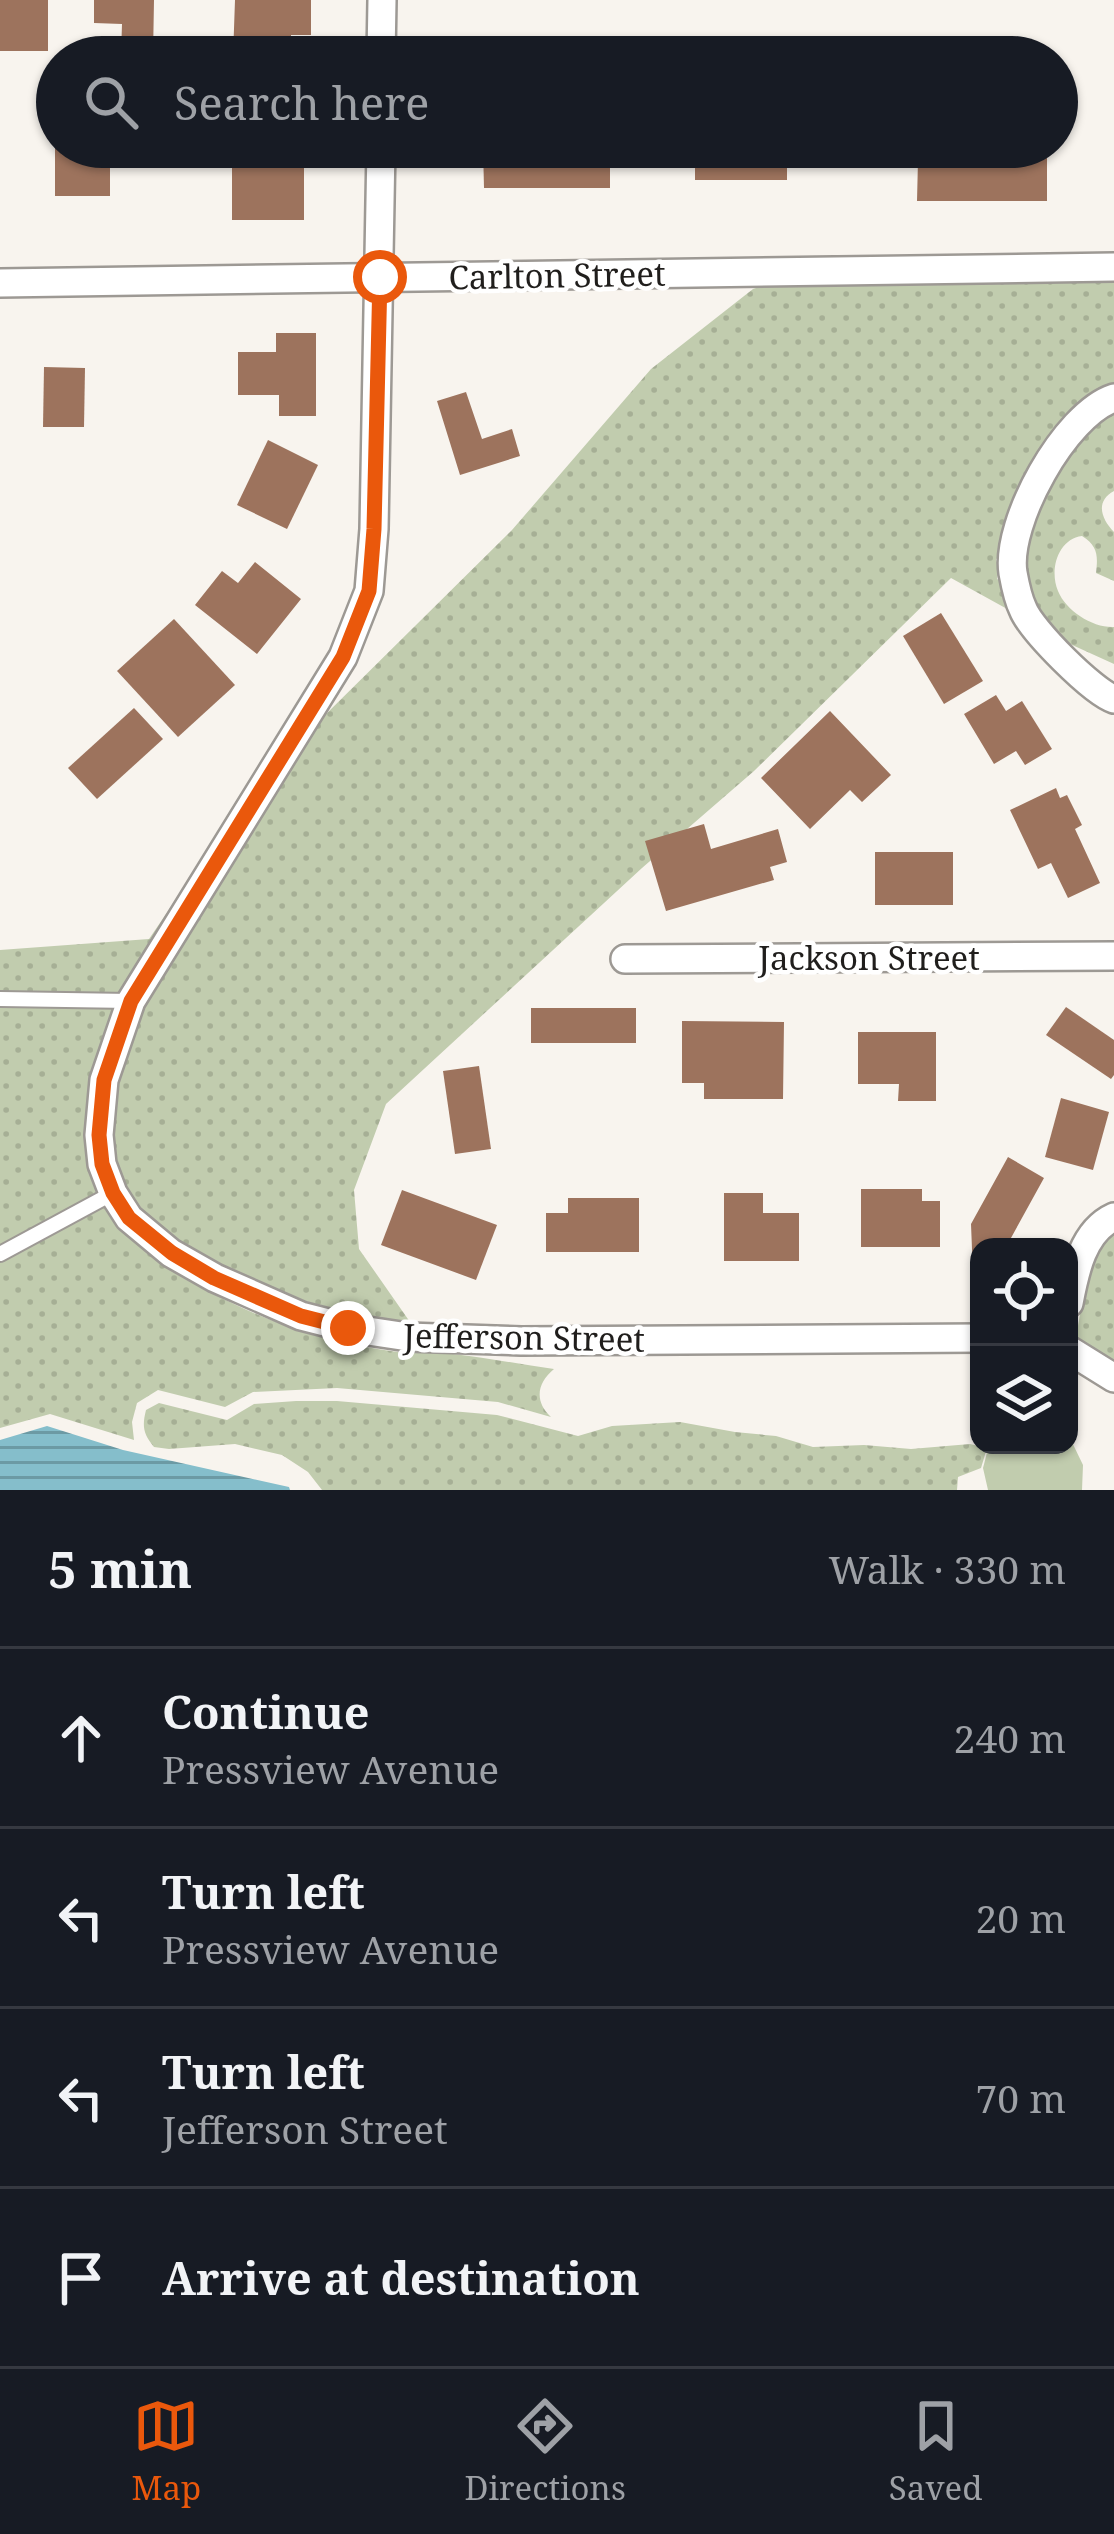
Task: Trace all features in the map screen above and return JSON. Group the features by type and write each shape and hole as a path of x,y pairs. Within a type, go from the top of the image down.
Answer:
{"street":[{"path":"381,36 382,0"},
{"path":"113,1193 102,1164 99,1135 104,1080 131,1001 343,657 369,591 381,168"},
{"name":"Carlton Street","path":"0,283 1114,267"},
{"path":"1114,398 1088,411 1057,447 1023,509 1012,569 1023,613 1074,669 1114,699"},
{"name":"Jackson Street","path":"625,959 1114,956"},
{"name":"Jefferson Street","path":"113,1193 129,1218 186,1262 301,1316 348,1328 408,1337 520,1341 970,1338"},
{"path":"1078,1265 1098,1224 1114,1217"},
{"path":"1078,1356 1114,1378"}],"lane":[{"path":"0,999 131,1001"},
{"path":"0,1254 113,1193"}],"green space":[{"path":"1114,282 1114,383 1098,389 1067,414 1019,485 1008,514 1001,557 996,559 997,579 1009,610 951,578 754,771 386,1104 354,1190 359,1249 410,1322 350,1314 305,1301 220,1265 178,1241 138,1207 124,1186 112,1135 117,1084 143,1008 320,720 512,530 651,369 759,287"},
{"path":"1114,413 1114,491 1104,500 1102,510 1114,532 1114,581 1096,573 1096,552 1082,536 1061,549 1055,574 1058,591 1074,611 1098,625 1114,627 1114,664 1070,644 1035,605 1025,568 1035,514 1067,456 1096,424"},
{"path":"194,873 121,993 95,1190 106,1211 153,1256 183,1276 283,1324 381,1350 448,1353 554,1369 540,1392 551,1417 498,1402 337,1388 253,1392 225,1407 158,1390 137,1403 134,1440 50,1414 0,1428 0,950 149,939"},
{"path":"1114,1233 1114,1360 1078,1338 1086,1280 1107,1236"},
{"path":"337,1401 497,1415 578,1436 612,1426 680,1422 776,1436 813,1447 911,1449 970,1444 970,1454 985,1454 981,1468 958,1477 957,1490 322,1490 308,1472 282,1455 235,1444 154,1447 144,1430 146,1410 159,1403 227,1420 254,1404"},
{"path":"987,1454 1078,1454 1083,1465 1082,1490 988,1490 983,1468"}],"water":[{"path":"47,1426 123,1450 290,1490 0,1490 0,1440"}],"building":[{"path":"0,0 48,0 48,36 36,36 36,51 0,51"},
{"path":"94,0 154,0 153,36 122,36 122,24 94,23"},
{"path":"235,0 311,0 311,35 234,36"},
{"path":"55,168 110,168 110,196 55,196"},
{"path":"232,168 304,168 304,220 232,220"},
{"path":"484,168 610,168 610,188 484,188"},
{"path":"695,168 787,168 787,180 695,180"},
{"path":"918,168 1047,168 1047,201 917,201"},
{"path":"276,333 316,333 316,416 279,416 279,395 238,395 238,352 276,352"},
{"path":"44,367 85,368 84,427 43,427"},
{"path":"466,392 482,439 512,429 520,456 460,475 437,401"},
{"path":"268,440 318,465 287,529 237,505"},
{"path":"255,562 301,599 257,654 195,605 222,571 238,583"},
{"path":"941,613 983,681 944,704 903,636"},
{"path":"174,619 235,685 178,737 117,671"},
{"path":"996,695 1006,711 1022,701 1052,749 1025,765 1016,751 994,764 964,714"},
{"path":"134,708 163,739 97,799 68,768"},
{"path":"830,711 891,775 862,802 850,790 810,829 761,778"},
{"path":"1056,788 1060,798 1067,795 1082,825 1075,829 1100,883 1068,898 1051,863 1038,869 1010,810"},
{"path":"704,824 711,849 778,829 787,862 770,867 774,880 666,911 645,841"},
{"path":"875,852 953,852 953,905 875,905"},
{"path":"1066,1007 1114,1040 1111,1079 1046,1035"},
{"path":"531,1008 636,1008 636,1043 531,1043"},
{"path":"682,1021 784,1022 783,1099 704,1099 704,1083 682,1083"},
{"path":"858,1032 936,1032 936,1101 898,1101 899,1084 858,1084"},
{"path":"479,1066 491,1149 455,1154 443,1071"},
{"path":"1061,1098 1109,1112 1093,1170 1045,1157"},
{"path":"1008,1157 1044,1178 1011,1238 972,1238 971,1224"},
{"path":"861,1189 922,1189 922,1201 940,1201 940,1247 861,1247"},
{"path":"402,1190 497,1225 476,1280 381,1245"},
{"path":"724,1193 763,1193 763,1213 799,1213 799,1261 724,1261"},
{"path":"568,1198 639,1198 639,1252 546,1252 546,1213 568,1213"}],"route":[{"path":"348,1328 301,1316 214,1278 172,1253 129,1218 113,1193 102,1164 99,1135 104,1080 131,1001 343,657 369,591 380,277"}]}
